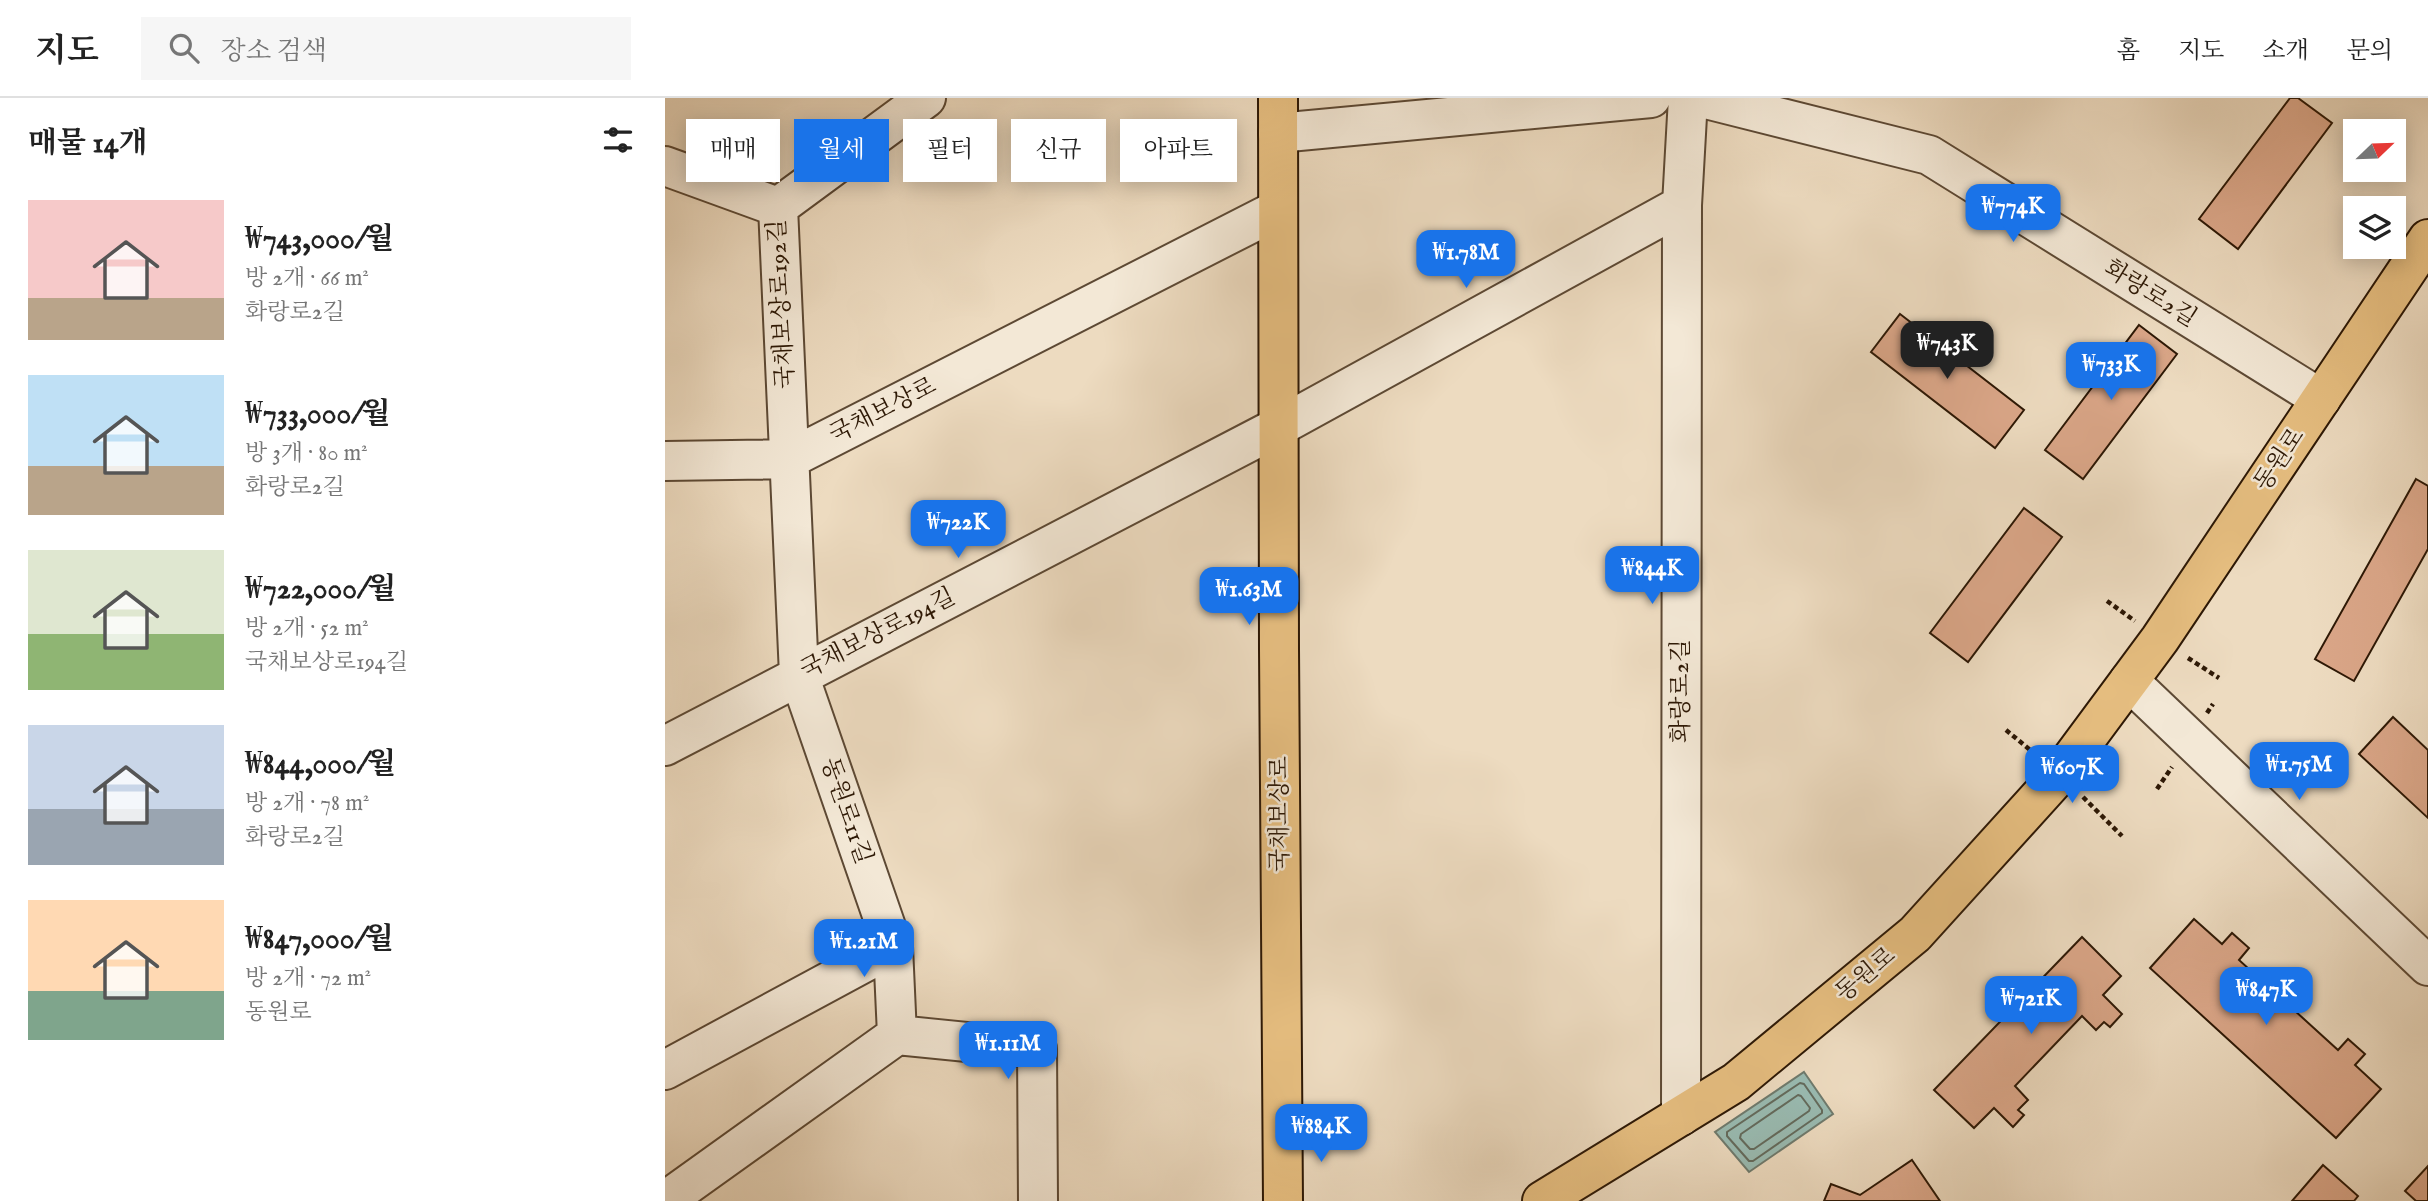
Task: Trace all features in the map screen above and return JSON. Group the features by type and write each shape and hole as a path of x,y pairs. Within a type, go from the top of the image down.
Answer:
{"main road":[{"name":"국채보상로","path":"1278,116 1283,1201"},
{"name":"동원로","path":"1542,1201 1736,1083 1915,934 2060,774 2129,681 2160,639 2428,239"},
{"path":"1283,1154 1307,1201"}],"street":[{"name":"국채보상로192길","path":"799,675 778,207 926,98"},
{"name":"국채보상로","path":"1278,116 1651,98"},
{"name":"화랑로2길","path":"1681,1116 1682,205 1688,98"},
{"name":"화랑로2길","path":"1702,98 1929,155 2321,400"},
{"path":"665,166 778,207"},
{"path":"1278,427 1682,205"},
{"name":"국채보상로","path":"789,459 1277,210"},
{"name":"국채보상로194길","path":"665,746 1278,427"},
{"path":"665,461 789,459"},
{"name":"동원로11길","path":"799,675 893,947 897,1035"},
{"path":"2129,681 2428,966"},
{"path":"665,1070 893,947"},
{"path":"665,1201 897,1035 1037,1049 1038,1201"}],"water":[{"path":"1804,1072 1833,1114 1749,1172 1715,1132"}],"building":[{"path":"2290,98 2298,98 2332,123 2238,249 2199,219"},
{"path":"1900,314 2024,410 1995,448 1871,352"},
{"path":"2139,325 2177,354 2083,479 2045,450"},
{"path":"2416,479 2428,486 2428,549 2354,681 2315,659"},
{"path":"2024,508 2062,537 1968,662 1930,633"},
{"path":"2393,717 2428,750 2428,818 2359,754"},
{"path":"2194,919 2222,944 2232,933 2249,948 2239,960 2338,1050 2348,1039 2365,1054 2355,1065 2381,1089 2336,1138 2150,968"},
{"path":"2082,937 2121,976 2103,995 2122,1014 2110,1027 2104,1022 2096,1030 2082,1016 2015,1086 2028,1100 2018,1110 2024,1115 2013,1127 1994,1108 1974,1128 1934,1090"},
{"path":"1912,1160 1940,1201 1824,1201 1831,1184 1860,1195"},
{"path":"2323,1165 2358,1196 2354,1201 2292,1201"},
{"path":"2428,1166 2428,1201 2416,1201 2405,1191"}]}
